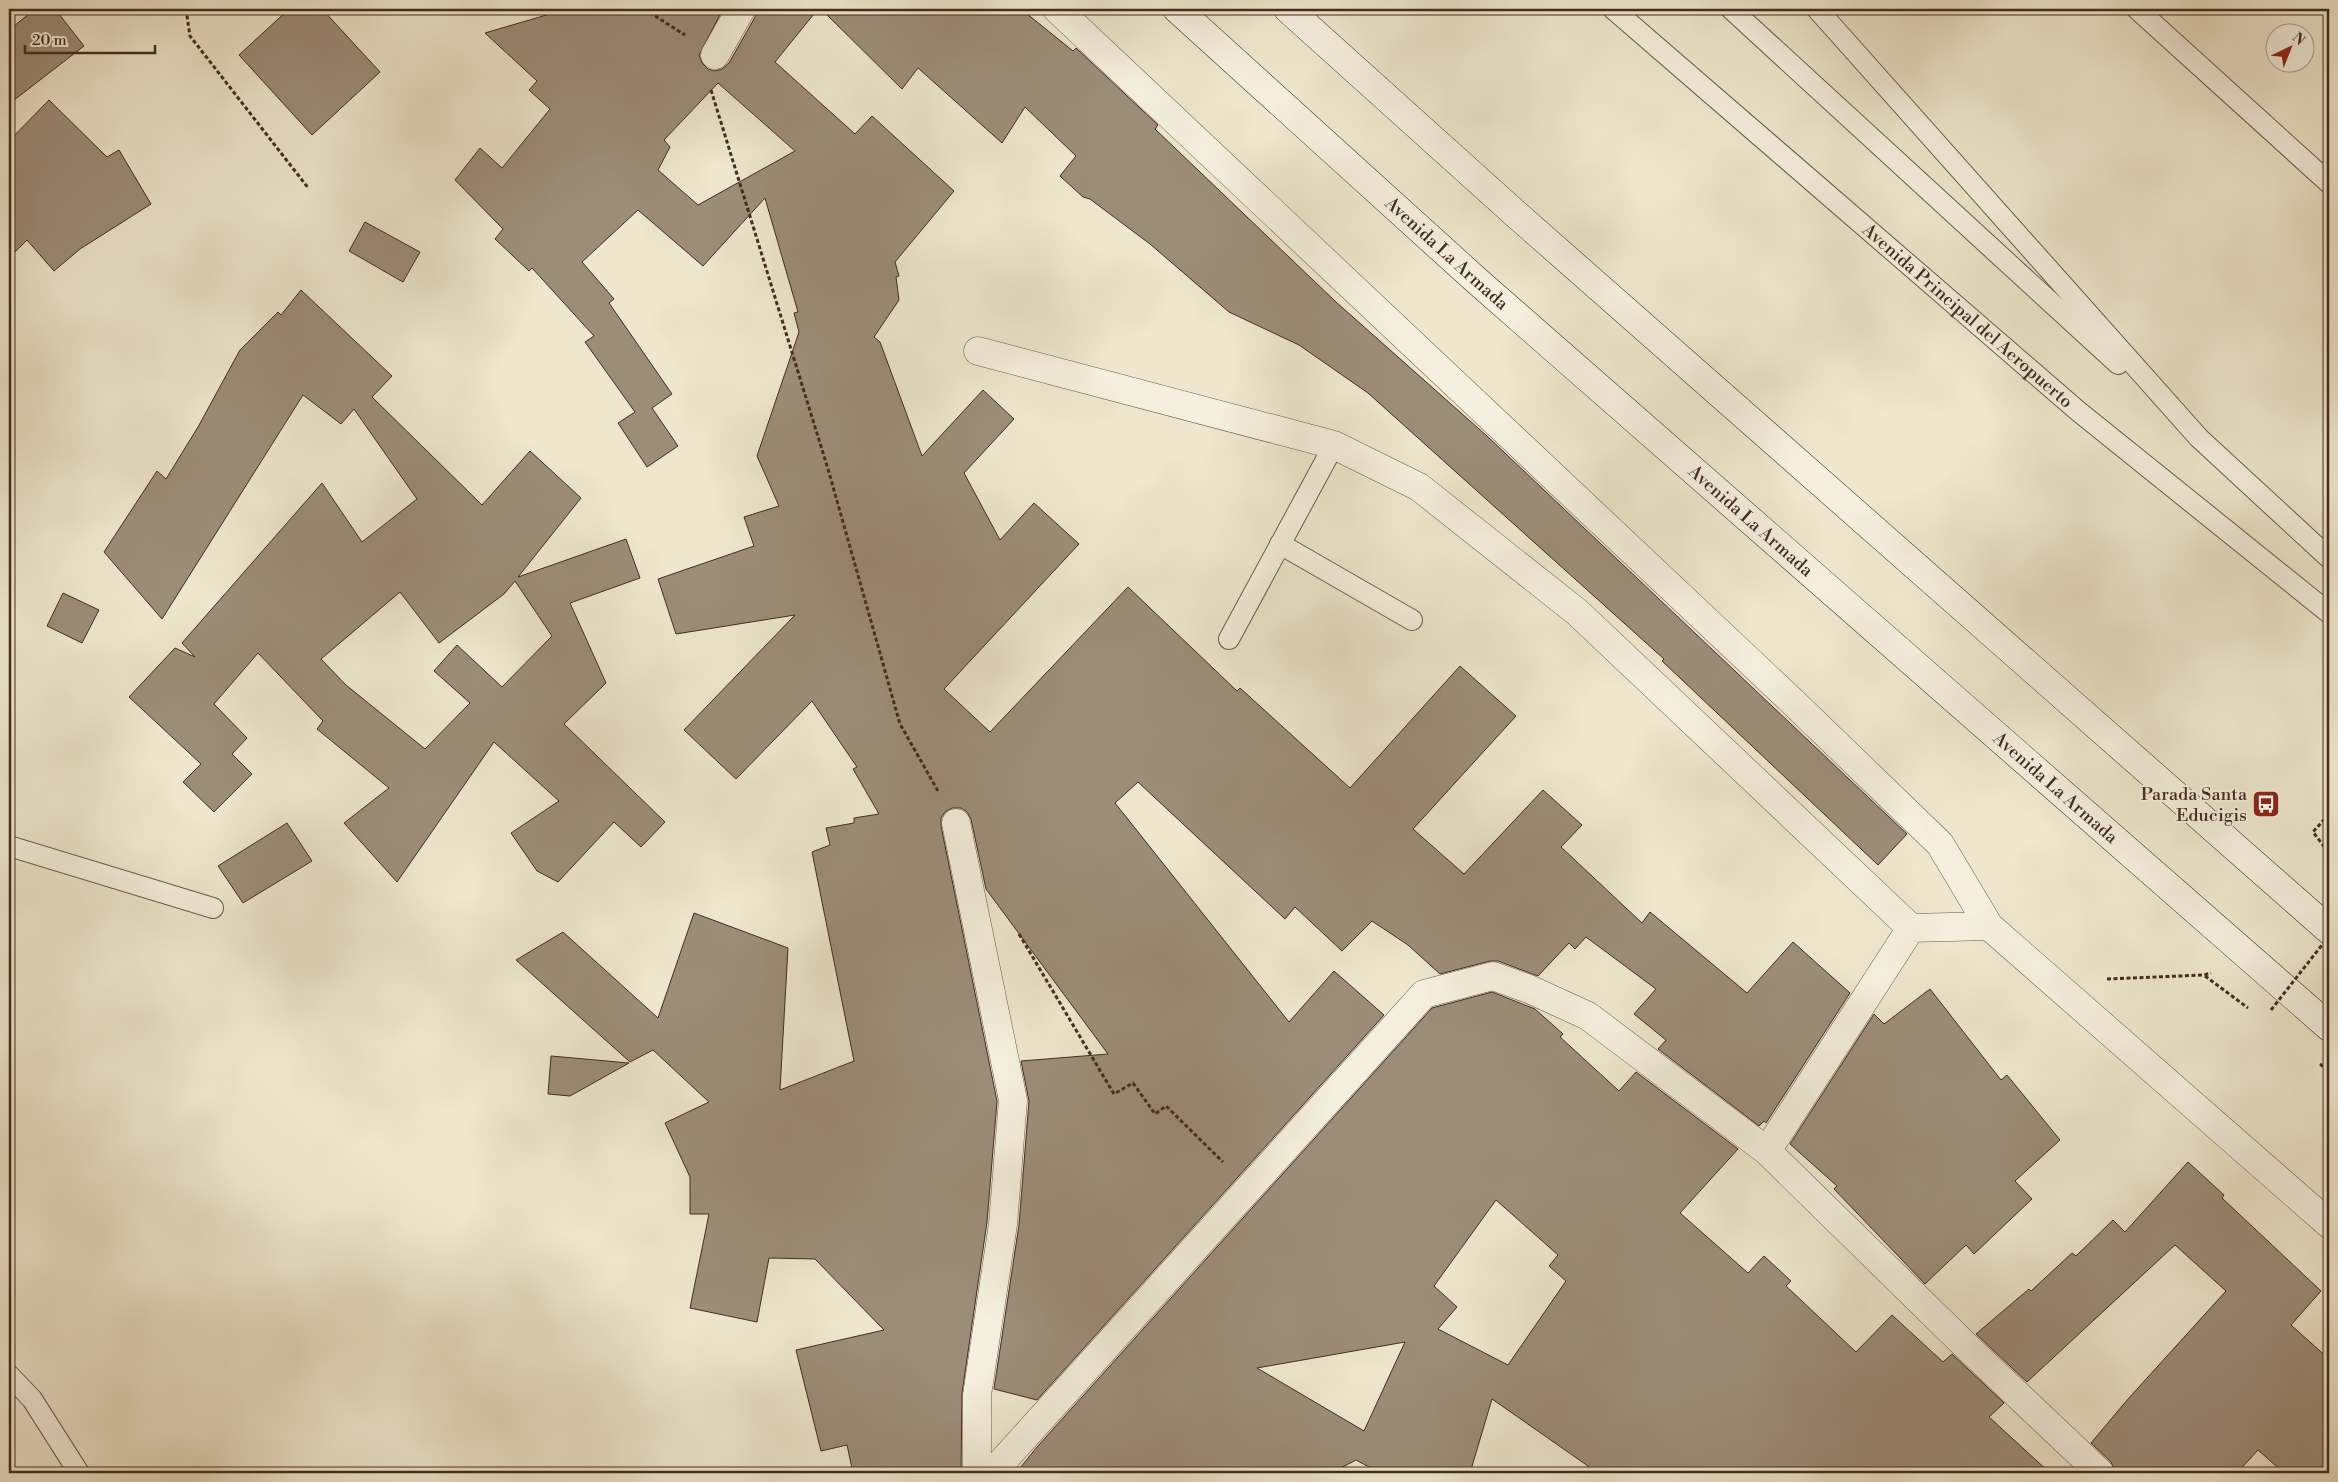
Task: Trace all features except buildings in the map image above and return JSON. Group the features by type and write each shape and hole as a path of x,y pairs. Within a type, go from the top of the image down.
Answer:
{"street":[{"path":"715,55 741,9"},
{"path":"1057,9 1794,703 1940,844 1989,926 2329,1224"},
{"name":"Avenida La Armada","path":"1177,9 1476,280 2329,1027"},
{"path":"1288,9 1540,236 2329,930"},
{"path":"978,352 1334,445 1419,487 1576,612 1911,928 1989,926"},
{"path":"956,823 1013,1100 1003,1224 977,1395 977,1473"},
{"path":"1767,1151 1911,928"},
{"path":"992,1473 1424,994 1493,976 1529,989 1588,1016 1767,1151 1965,1346 2100,1473"}],"lane":[{"name":"Avenida Principal del Aeropuerto","path":"1613,9 2078,411 2329,614"},
{"path":"1731,9 2329,558"},
{"path":"1817,9 2199,438"},
{"path":"2137,9 2329,183"},
{"path":"1230,639 1334,445"},
{"path":"1280,544 1412,620"},
{"path":"9,846 213,908"},
{"path":"9,1375 32,1399 79,1473"}],"path":[{"path":"186,9 190,36 309,189"},
{"path":"644,9 715,55 706,76 828,469 900,724 956,823"},
{"path":"2329,814 2313,832 2329,854"},
{"path":"1015,927 1114,1094 1133,1083 1155,1114 1166,1106 1248,1188"},
{"path":"2271,1010 2329,936"},
{"path":"2053,982 2204,975 2218,970"}],"place":[{"name":"Parada Santa Educigis","path":"2266,804"}]}
